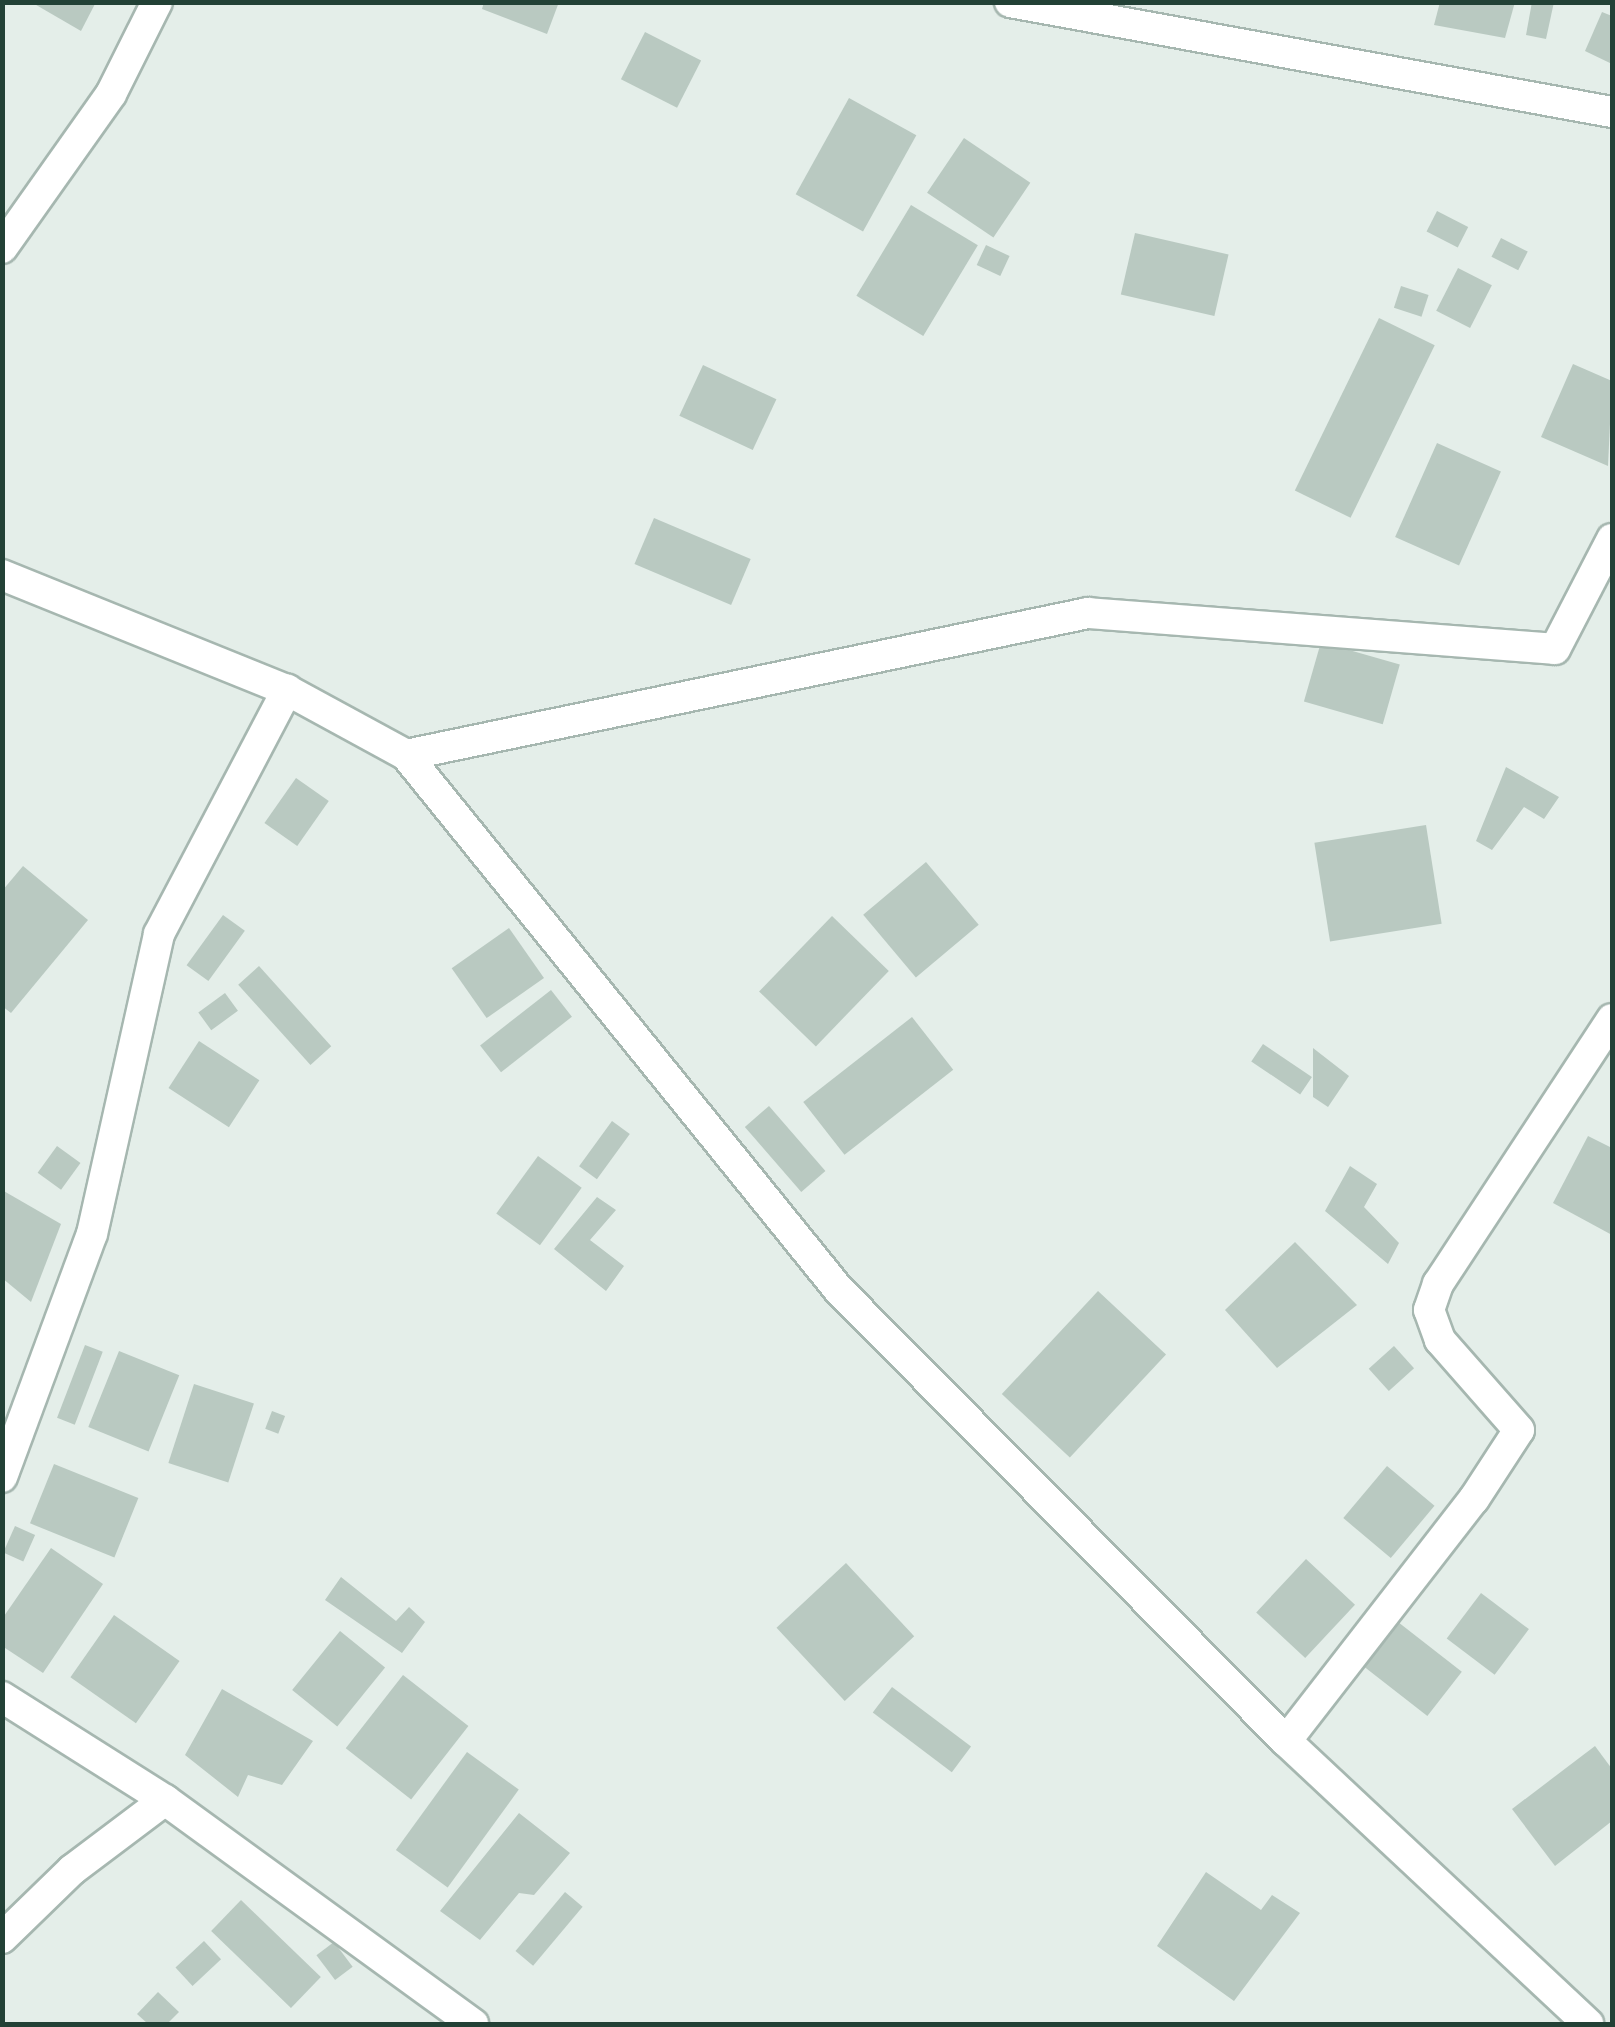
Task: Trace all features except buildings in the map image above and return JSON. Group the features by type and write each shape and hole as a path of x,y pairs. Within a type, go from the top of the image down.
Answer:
{"street":[{"path":"2,248 111,94 157,2"},
{"path":"1010,2 1612,112"},
{"path":"406,755 1088,612 1555,649 1612,539"},
{"path":"7,584 287,690 406,755 839,1290 1286,1741 1588,2024"},
{"path":"2,1477 92,1234 159,934 287,690"},
{"path":"1286,1741 1474,1498 1519,1430 1440,1340 1429,1310 1438,1284 1612,1019"},
{"path":"2,1697 165,1800 474,2024"},
{"path":"2,1938 72,1870 165,1800"}]}
